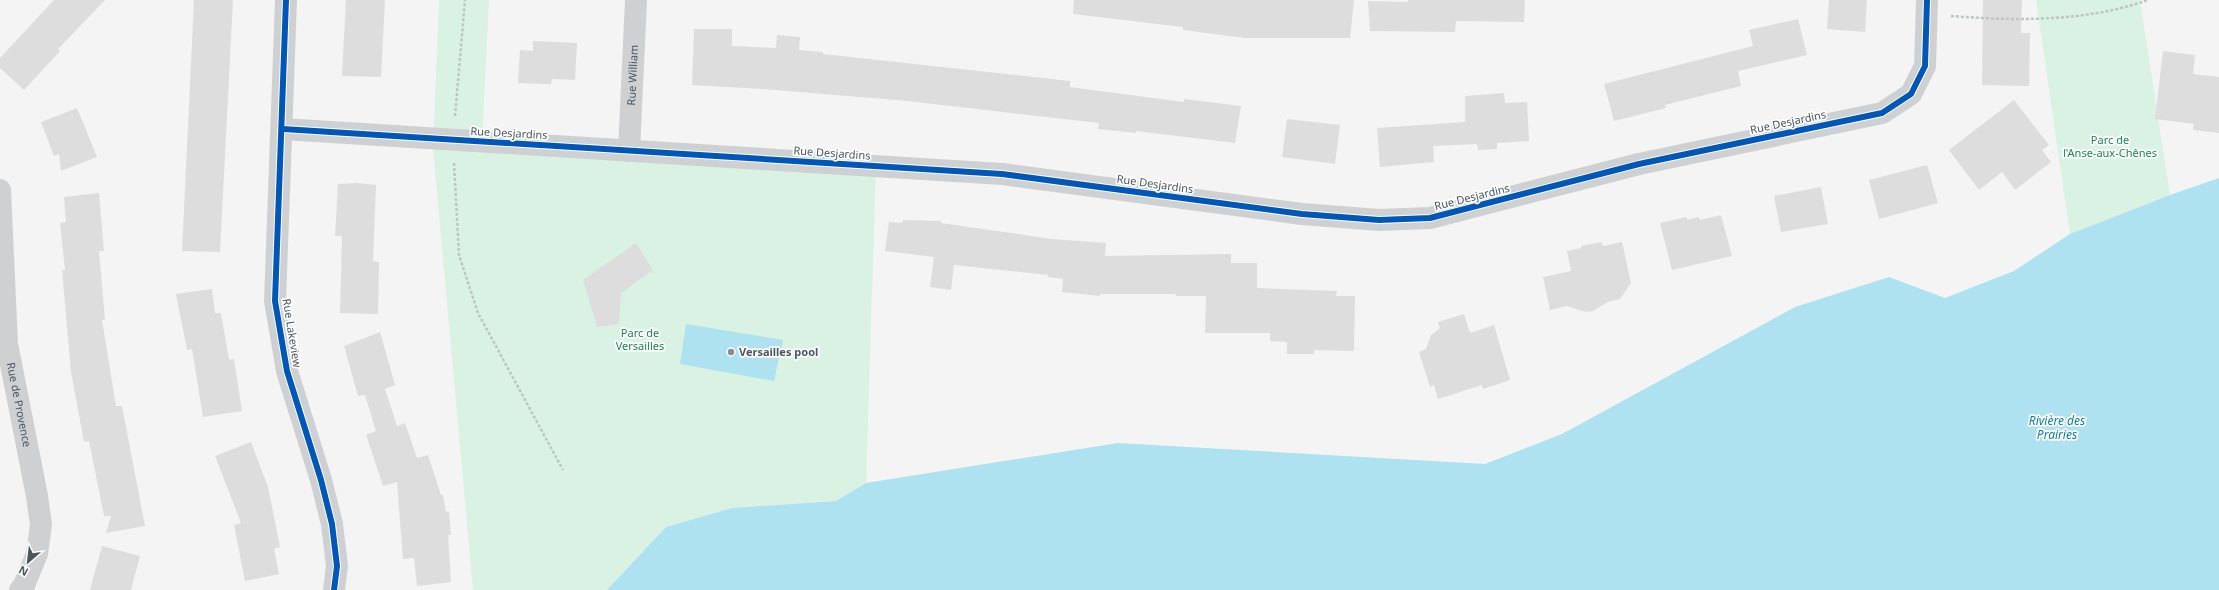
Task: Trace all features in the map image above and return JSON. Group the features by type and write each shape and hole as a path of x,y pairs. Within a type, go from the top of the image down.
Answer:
{"street":[{"name":"Rue Lakeview","path":"286,0 283,129 275,301 287,371 321,480 332,524 337,566 334,590"},
{"name":"Rue William","path":"629,151 636,0"},
{"name":"Rue Desjardins","path":"283,129 1002,174 1302,214 1379,220 1430,218 1639,164 1882,113 1911,94 1925,66 1927,7"},
{"name":"Rue de Provence","path":"0,190 8,344 37,496 41,525 37,554 24,585 20,590"}],"path":[{"path":"465,0 453,140 459,255 478,313 563,470"},
{"path":"1927,7 2022,20 2092,14 2148,0"}],"green space":[{"name":"Parc de Versailles","path":"439,0 489,0 482,141 876,166 866,483 836,501 732,508 666,527 607,590 473,590 433,148"},
{"name":"Parc de l'Anse-aux-Chênes","path":"2036,0 2140,0 2170,195 2070,234"}],"water":[{"name":"Rivière des Prairies","path":"2219,178 2219,590 607,590 666,527 732,508 836,501 866,483 1118,443 1485,464 1562,434 1795,307 1889,277 1945,298 2014,271 2070,234 2170,195"},
{"name":"Versailles pool","path":"686,324 783,340 774,381 680,364"}],"building":[{"path":"54,0 105,0 58,49 60,51 24,90 0,68 0,58"},
{"path":"194,0 233,0 220,252 182,251"},
{"path":"346,0 385,0 381,77 342,76"},
{"path":"1074,0 1354,0 1350,38 1245,38 1183,30 1183,27 1073,14"},
{"path":"1408,0 1525,0 1524,22 1456,21 1455,32 1370,31 1368,1 1408,2"},
{"path":"1829,0 1867,0 1865,32 1827,29"},
{"path":"1983,0 2022,0 2021,33 2030,33 2029,86 1982,85"},
{"path":"1798,19 1807,55 1738,71 1741,86 1665,105 1666,108 1614,121 1604,84 1753,46 1749,30"},
{"path":"694,29 732,29 732,46 776,48 777,35 800,37 799,50 823,52 823,54 1070,81 1070,87 1184,102 1184,99 1241,106 1235,143 1136,131 1136,133 1098,129 1099,123 908,101 763,89 692,85"},
{"path":"533,41 577,43 575,80 552,79 551,84 518,83 520,50 533,51"},
{"path":"2163,51 2195,55 2193,74 2219,77 2219,133 2193,130 2194,124 2155,119"},
{"path":"1504,93 1505,103 1527,102 1529,141 1497,143 1497,149 1478,150 1477,144 1433,146 1434,162 1380,167 1377,128 1465,122 1465,96"},
{"path":"2014,100 2049,145 2042,150 2051,162 2015,190 2002,172 1979,190 1949,150"},
{"path":"77,108 97,157 61,171 59,154 54,156 41,122"},
{"path":"1287,119 1340,125 1335,164 1282,157"},
{"path":"1927,165 1938,203 1879,219 1869,180"},
{"path":"357,183 376,185 373,261 379,262 378,314 340,313 342,236 335,236 338,184"},
{"path":"1821,187 1828,224 1781,232 1774,196"},
{"path":"99,193 104,251 99,251 105,320 102,320 116,406 122,406 145,526 106,533 111,516 104,516 89,441 84,442 71,372 62,270 65,270 60,223 66,222 64,197"},
{"path":"1721,215 1732,256 1672,270 1660,223 1687,217 1687,220 1699,217 1700,220"},
{"path":"903,220 941,221 941,223 1052,239 1106,243 1105,256 1231,254 1231,263 1257,263 1257,288 1337,291 1336,296 1355,296 1354,351 1314,350 1314,354 1287,354 1287,342 1270,341 1270,333 1205,333 1206,296 1175,296 1176,294 1100,294 1100,296 1062,292 1063,279 1048,277 1048,275 954,265 951,290 930,287 934,257 885,251 889,222 902,223"},
{"path":"1601,242 1603,246 1622,242 1631,283 1620,299 1608,302 1593,311 1586,312 1567,306 1550,310 1543,277 1571,271 1567,251 1581,248 1581,246"},
{"path":"636,243 653,270 621,293 619,324 597,327 583,280"},
{"path":"212,289 215,313 221,313 229,360 234,359 242,411 203,417 192,349 187,350 176,294"},
{"path":"1464,314 1470,333 1494,325 1510,380 1483,389 1482,385 1438,399 1434,385 1430,387 1419,352 1426,349 1431,335 1440,328 1438,322"},
{"path":"380,332 395,385 385,389 397,426 405,423 417,458 428,455 441,495 443,495 446,512 449,511 451,535 448,535 451,582 417,586 414,558 403,559 397,482 383,486 366,435 376,431 365,395 358,396 344,346"},
{"path":"251,442 268,487 280,547 274,549 279,574 245,581 234,525 241,523 215,456"},
{"path":"102,546 140,556 131,590 90,590"}],"cycle path":[{"path":"286,0 275,301 287,371 321,480 332,524 337,566 334,590"},
{"path":"283,129 1002,174 1302,214 1379,220 1430,218 1639,164 1882,113 1911,94 1925,66 1927,0"}],"place":[{"name":"Versailles pool","path":"731,352"}]}
